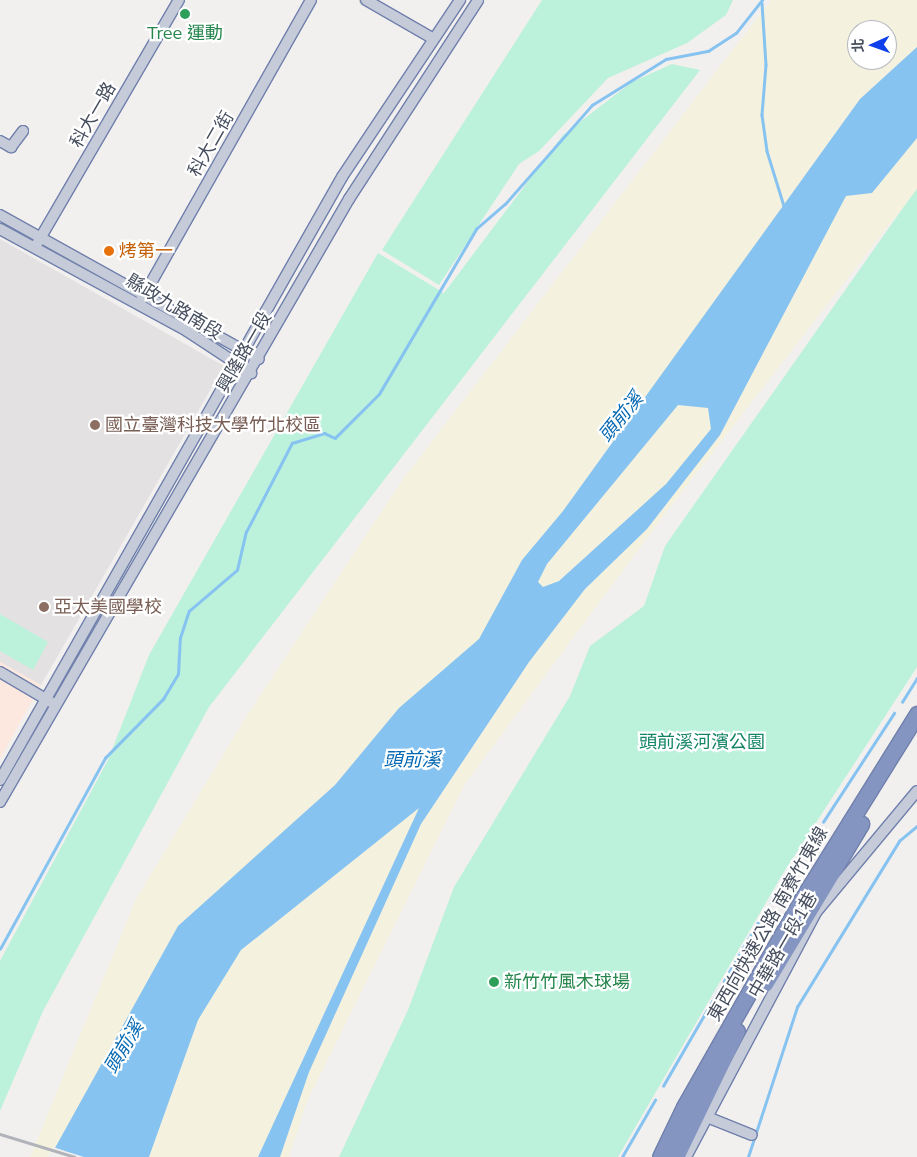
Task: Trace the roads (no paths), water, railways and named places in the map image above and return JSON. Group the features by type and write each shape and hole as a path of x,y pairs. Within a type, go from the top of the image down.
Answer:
{"highway":[{"name":"東西向快速公路 南寮竹東線","path":"660,1157 684,1106 802,899 917,714"},
{"name":"東西向快速公路 南寮竹東線","path":"668,1157 737,1031 917,730"},
{"path":"676,1157 737,1031"},
{"path":"652,1157 684,1106"}],"street":[{"name":"科大一路","path":"35,247 179,0"},
{"name":"科大二街","path":"139,304 311,0"},
{"path":"366,0 432,38"},
{"name":"興隆路一段","path":"0,780 342,177 432,38 460,0"},
{"name":"興隆路一段","path":"0,802 55,704 251,373 349,199 478,0"},
{"path":"0,141 11,147 23,131"},
{"name":"縣政九路南段","path":"0,215 145,292 259,359"},
{"name":"縣政九路南段","path":"0,229 139,304 251,373"},
{"path":"0,672 55,704"},
{"name":"中華路一段1巷","path":"686,1157 817,912 917,791"},
{"path":"707,1117 752,1134"}],"water":[{"name":"頭前溪","path":"917,47 917,138 872,193 846,196 720,435 647,529 585,589 529,662 421,824 309,1072 280,1157 258,1157 419,808 241,950 198,1020 149,1157 50,1157 178,926 335,785 399,708 479,639 522,560 563,511 860,99 892,70 897,70 897,65","holes":["678,405 708,408 711,429 666,484 559,581 543,587 538,582 547,564"]}],"waterway":[{"path":"0,949 105,758 163,699 178,674 180,638 189,611 237,570 246,532 292,443 324,433 335,438 379,394 476,229 505,204 592,105 666,59 708,51 736,33 762,0"},
{"path":"762,3 766,65 762,115 767,151 784,206"},
{"path":"902,702 917,678"},
{"path":"823,822 894,713"},
{"path":"748,1157 797,1007 899,841 917,826"},
{"path":"770,902 817,832"},
{"path":"729,972 766,909"},
{"path":"663,1086 725,979"},
{"path":"622,1157 655,1100"}],"railway":[{"path":"0,1134 75,1157"}],"place":[{"name":"Tree 運動","path":"185,14"},
{"name":"烤第一","path":"109,251"},
{"name":"國立臺灣科技大學竹北校區","path":"95,425"},
{"name":"亞太美國學校","path":"44,607"},
{"name":"新竹竹風木球場","path":"494,982"}],"park label":[{"name":"頭前溪河濱公園","path":"702,742"}]}
